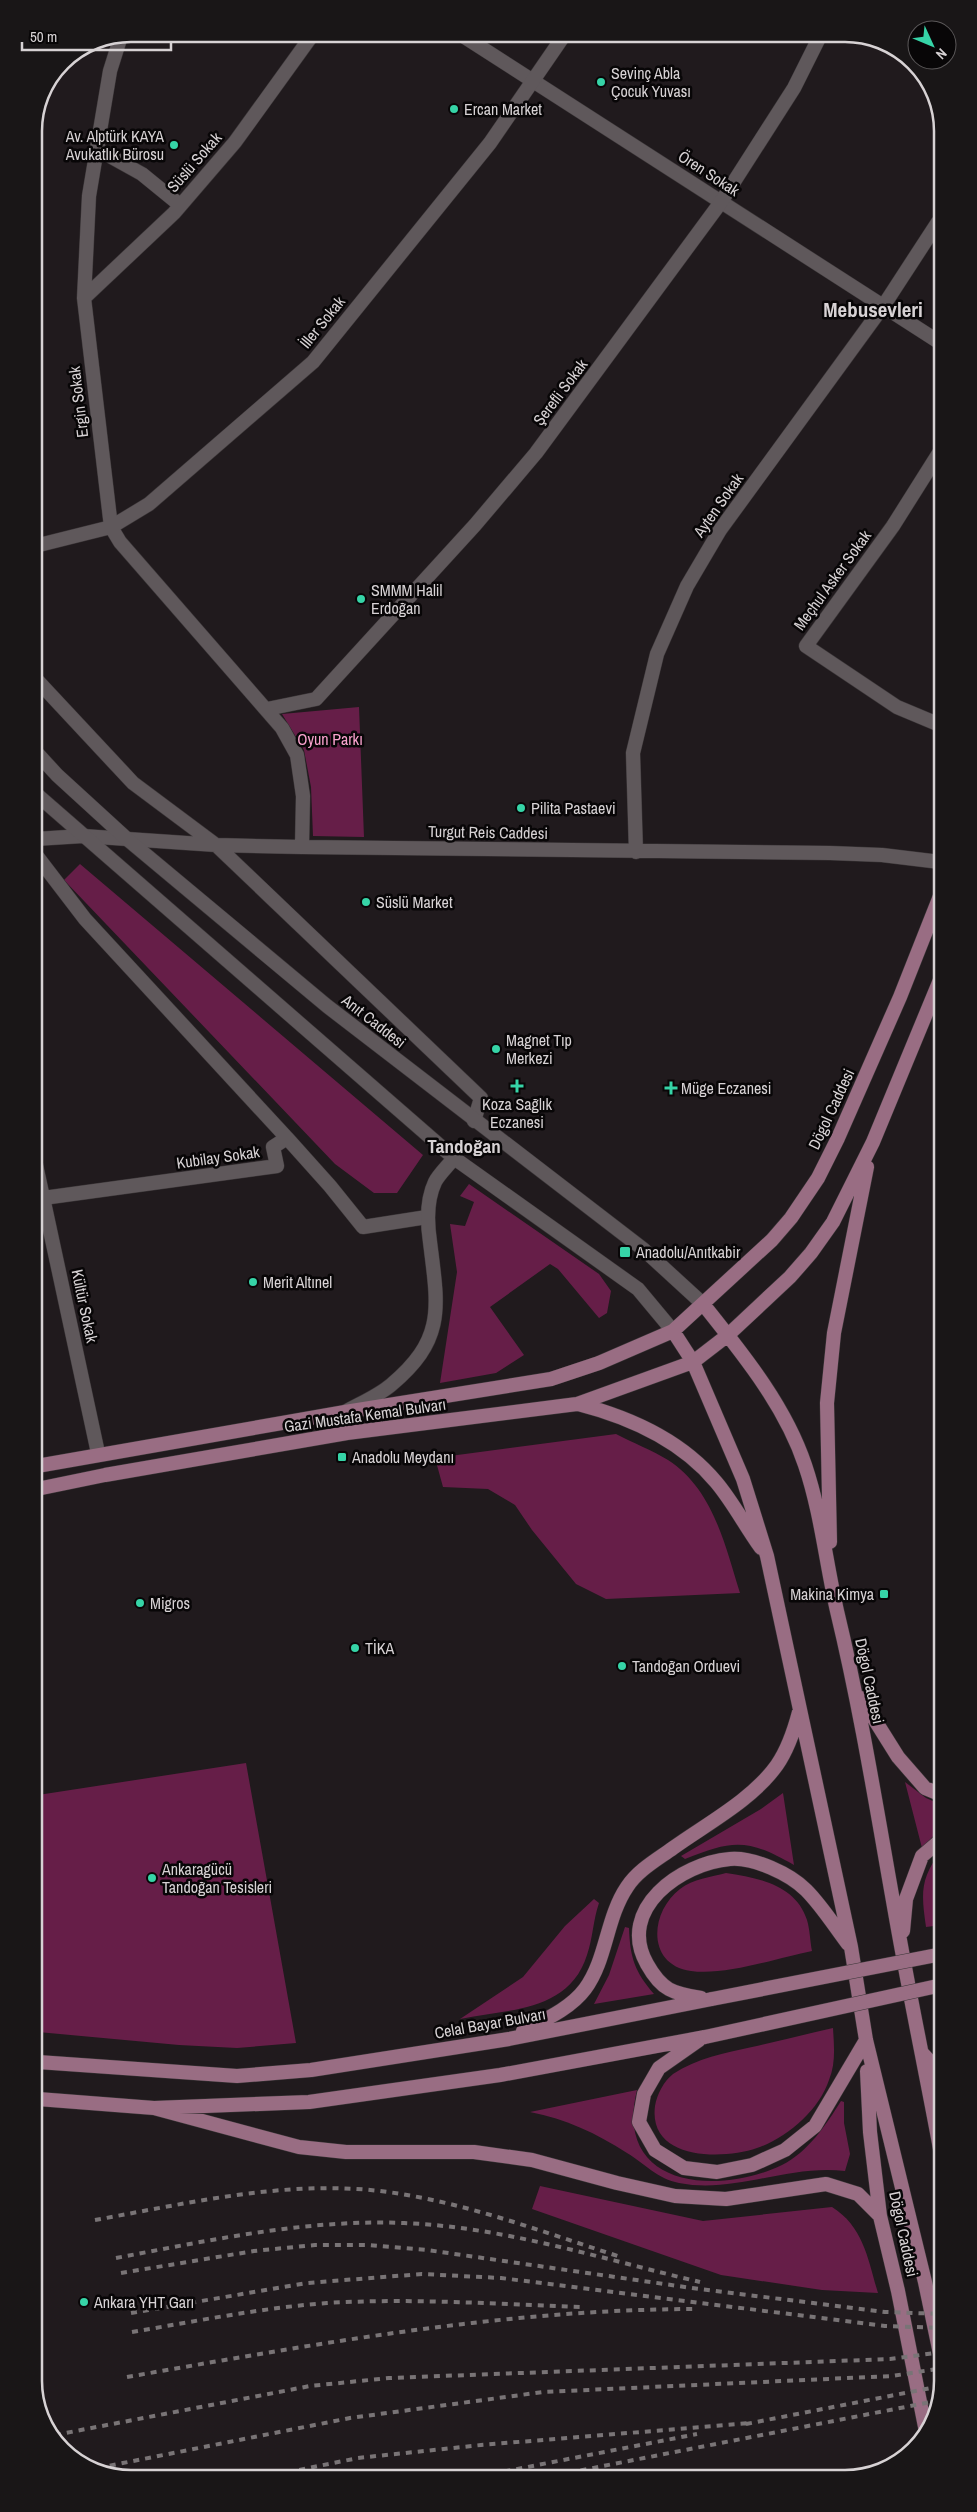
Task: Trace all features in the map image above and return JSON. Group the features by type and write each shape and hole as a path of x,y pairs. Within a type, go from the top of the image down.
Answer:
{"main road":[{"name":"Dögol Caddesi","path":"934,911 900,997 838,1138 818,1178 791,1218 772,1240 673,1331 693,1362 742,1479 768,1556 851,1947 866,2040 934,2325"},
{"path":"693,1362 728,1335 790,1278 833,1222 873,1142 934,995"},
{"path":"831,1583 827,1403 834,1333 852,1237 873,1142"},
{"name":"Dögol Caddesi","path":"703,1304 759,1377 784,1418 805,1464 819,1517 831,1583 856,1691 902,1952 934,2117"},
{"name":"Gazi Mustafa Kemal Bulvarı","path":"42,1465 345,1412 551,1379 599,1363 673,1331"},
{"name":"Gazi Mustafa Kemal Bulvarı","path":"42,1488 347,1433 577,1404 693,1362"},
{"path":"577,1404 601,1410 643,1426 696,1462 720,1487 768,1556"},
{"path":"856,1691 898,1757 925,1788 934,1792"},
{"path":"509,2039 562,2010 585,1989 600,1960 610,1922 627,1886 649,1865 760,1786 778,1764 791,1741 800,1712"},
{"path":"902,1952 906,1899 922,1856 934,1846"},
{"path":"712,2000 676,1994 656,1981 642,1954 639,1925 651,1900 672,1880 698,1865 732,1859 770,1866 806,1889 851,1947"},
{"name":"Celal Bayar Bulvarı","path":"42,2062 237,2076 311,2070 509,2039 934,1956"},
{"path":"42,2099 154,2108 310,2102 500,2075 705,2036 934,1987"},
{"path":"705,2036 659,2068 644,2094 639,2122 655,2150 684,2168 717,2172 752,2165 785,2150 815,2126 866,2040"},
{"name":"Dögol Caddesi","path":"866,2040 870,2132 880,2216 898,2291 924,2423"},
{"name":"Dögol Caddesi","path":"922,2054 934,2084"},
{"path":"922,2054 934,2067"},
{"path":"154,2108 299,2146 346,2152 474,2152 532,2160 675,2196 726,2199 826,2184 858,2194 880,2216"}],"street":[{"name":"Süslü Sokak","path":"84,298 180,205 235,142 306,43"},
{"name":"Ören Sokak","path":"474,43 934,339"},
{"name":"İller Sokak","path":"43,544 111,527 149,504 313,362 490,143 558,43"},
{"name":"Şerefli Sokak","path":"266,709 316,699 475,525 542,446 722,202 794,88 817,43"},
{"name":"Ergin Sokak","path":"119,44 110,71 89,196 84,298 111,527 120,542 282,728 296,755 303,796 302,847"},
{"path":"97,149 142,174 180,205"},
{"name":"Ayten Sokak","path":"636,852 633,753 657,654 686,586 720,530 884,305 934,228"},
{"name":"Meçhul Asker Sokak","path":"934,460 892,526 806,646 897,707 934,722"},
{"path":"43,686 133,783 216,845 481,1098 474,1121"},
{"name":"Anıt Caddesi","path":"43,760 57,776 128,839 327,1006 474,1121 643,1249 703,1304"},
{"path":"43,800 454,1158 638,1289 673,1331"},
{"name":"Turgut Reis Caddesi","path":"43,839 84,836 216,845 882,855 934,861"},
{"path":"43,864 85,919 287,1138 330,1186 363,1227 427,1217"},
{"name":"Kubilay Sokak","path":"43,1199 277,1166 272,1147 287,1138"},
{"path":"345,1412 390,1387 409,1368 428,1344 436,1323 437,1295 427,1217 435,1182 454,1158"},
{"name":"Kültür Sokak","path":"43,1210 98,1454"}],"green space":[{"name":"Oyun Parkı","path":"359,707 364,837 313,836 311,787 304,750 282,714"},
{"path":"80,864 423,1155 397,1193 374,1193 335,1164 64,880"},
{"path":"469,1184 599,1274 611,1291 607,1313 599,1318 558,1269 550,1264 490,1307 524,1355 496,1373 440,1383 457,1272 450,1224 465,1226 474,1202 460,1196"},
{"path":"616,1434 668,1460 696,1486 707,1502 715,1519 740,1593 606,1599 576,1584 532,1530 515,1505 488,1489 443,1487 435,1458"},
{"name":"Ankaragücü Tandoğan Tesisleri","path":"246,1763 296,2043 237,2048 179,2045 42,2032 42,1794"},
{"path":"905,1782 926,1798 934,1802 934,1835 922,1848"},
{"path":"783,1793 794,1865 764,1850 741,1845 716,1848 685,1859 681,1856 761,1809"},
{"path":"934,1862 934,1926 926,1927 923,1895 926,1878"},
{"path":"726,1873 775,1885 794,1899 802,1908 807,1920 812,1951 751,1966 704,1972 677,1967 666,1959 660,1949 657,1937 662,1911 670,1899 680,1889 691,1883"},
{"path":"594,1899 599,1903 587,1955 578,1974 566,1988 552,1998 535,2005 460,2019 523,1977 565,1926"},
{"path":"625,1927 629,1928 632,1956 638,1971 654,1994 594,2004 609,1975"},
{"path":"833,2028 833,2067 824,2091 818,2102 801,2122 780,2137 757,2148 742,2152 708,2154 690,2152 675,2146 663,2137 656,2124 655,2106 657,2097 667,2080 682,2068 711,2057"},
{"path":"637,2090 634,2123 640,2147 655,2165 676,2176 701,2181 729,2180 756,2175 782,2165 791,2160 808,2145 823,2128 841,2101 844,2102 844,2123 850,2154 845,2171 803,2171 721,2185 679,2183 658,2175 627,2153 592,2133 568,2123 530,2112"},
{"path":"540,2186 703,2221 832,2207 843,2215 858,2234 878,2293 822,2290 721,2275 532,2209"}],"railway":[{"path":"95,2220 237,2195 309,2188 344,2188 380,2191 442,2202 502,2218 621,2257"},
{"path":"116,2258 259,2232 331,2224 404,2223 442,2226 516,2237 700,2282"},
{"path":"121,2273 254,2251 315,2245 367,2245 427,2250 692,2288 885,2312 934,2314"},
{"path":"131,2313 307,2283 422,2274 501,2278 885,2326 934,2328"},
{"path":"132,2332 253,2311 327,2303 422,2301 580,2307"},
{"path":"127,2377 269,2352 482,2322 554,2315 698,2309"},
{"path":"60,2434 310,2386 389,2378 890,2359 934,2353"},
{"path":"107,2466 350,2418 543,2392 892,2376 934,2369"},
{"path":"746,2424 934,2387"},
{"path":"584,2470 931,2402"},
{"path":"302,2469 358,2458 481,2445 751,2423"},
{"path":"514,2470 697,2434"}],"place":[{"name":"Sevinç Abla Çocuk Yuvası","path":"601,82"},
{"name":"Ercan Market","path":"454,109"},
{"name":"Av. Alptürk KAYA Avukatlık Bürosu","path":"174,145"},
{"name":"SMMM Halil Erdoğan","path":"361,599"},
{"name":"Pilita Pastaevi","path":"521,808"},
{"name":"Süslü Market","path":"366,902"},
{"name":"Magnet Tıp Merkezi","path":"496,1049"},
{"name":"Koza Sağlık Eczanesi","path":"517,1086"},
{"name":"Müge Eczanesi","path":"671,1088"},
{"name":"Anadolu/Anıtkabir","path":"625,1252"},
{"name":"Merit Altınel","path":"253,1282"},
{"name":"Anadolu Meydanı","path":"342,1457"},
{"name":"Makina Kimya","path":"884,1594"},
{"name":"Migros","path":"140,1603"},
{"name":"TİKA","path":"355,1648"},
{"name":"Tandoğan Orduevi","path":"622,1666"},
{"name":"Ankaragücü Tandoğan Tesisleri","path":"152,1878"},
{"name":"Ankara YHT Garı","path":"84,2302"}],"district":[{"name":"Mebusevleri","path":"873,310"},
{"name":"Tandoğan","path":"464,1146"}]}
